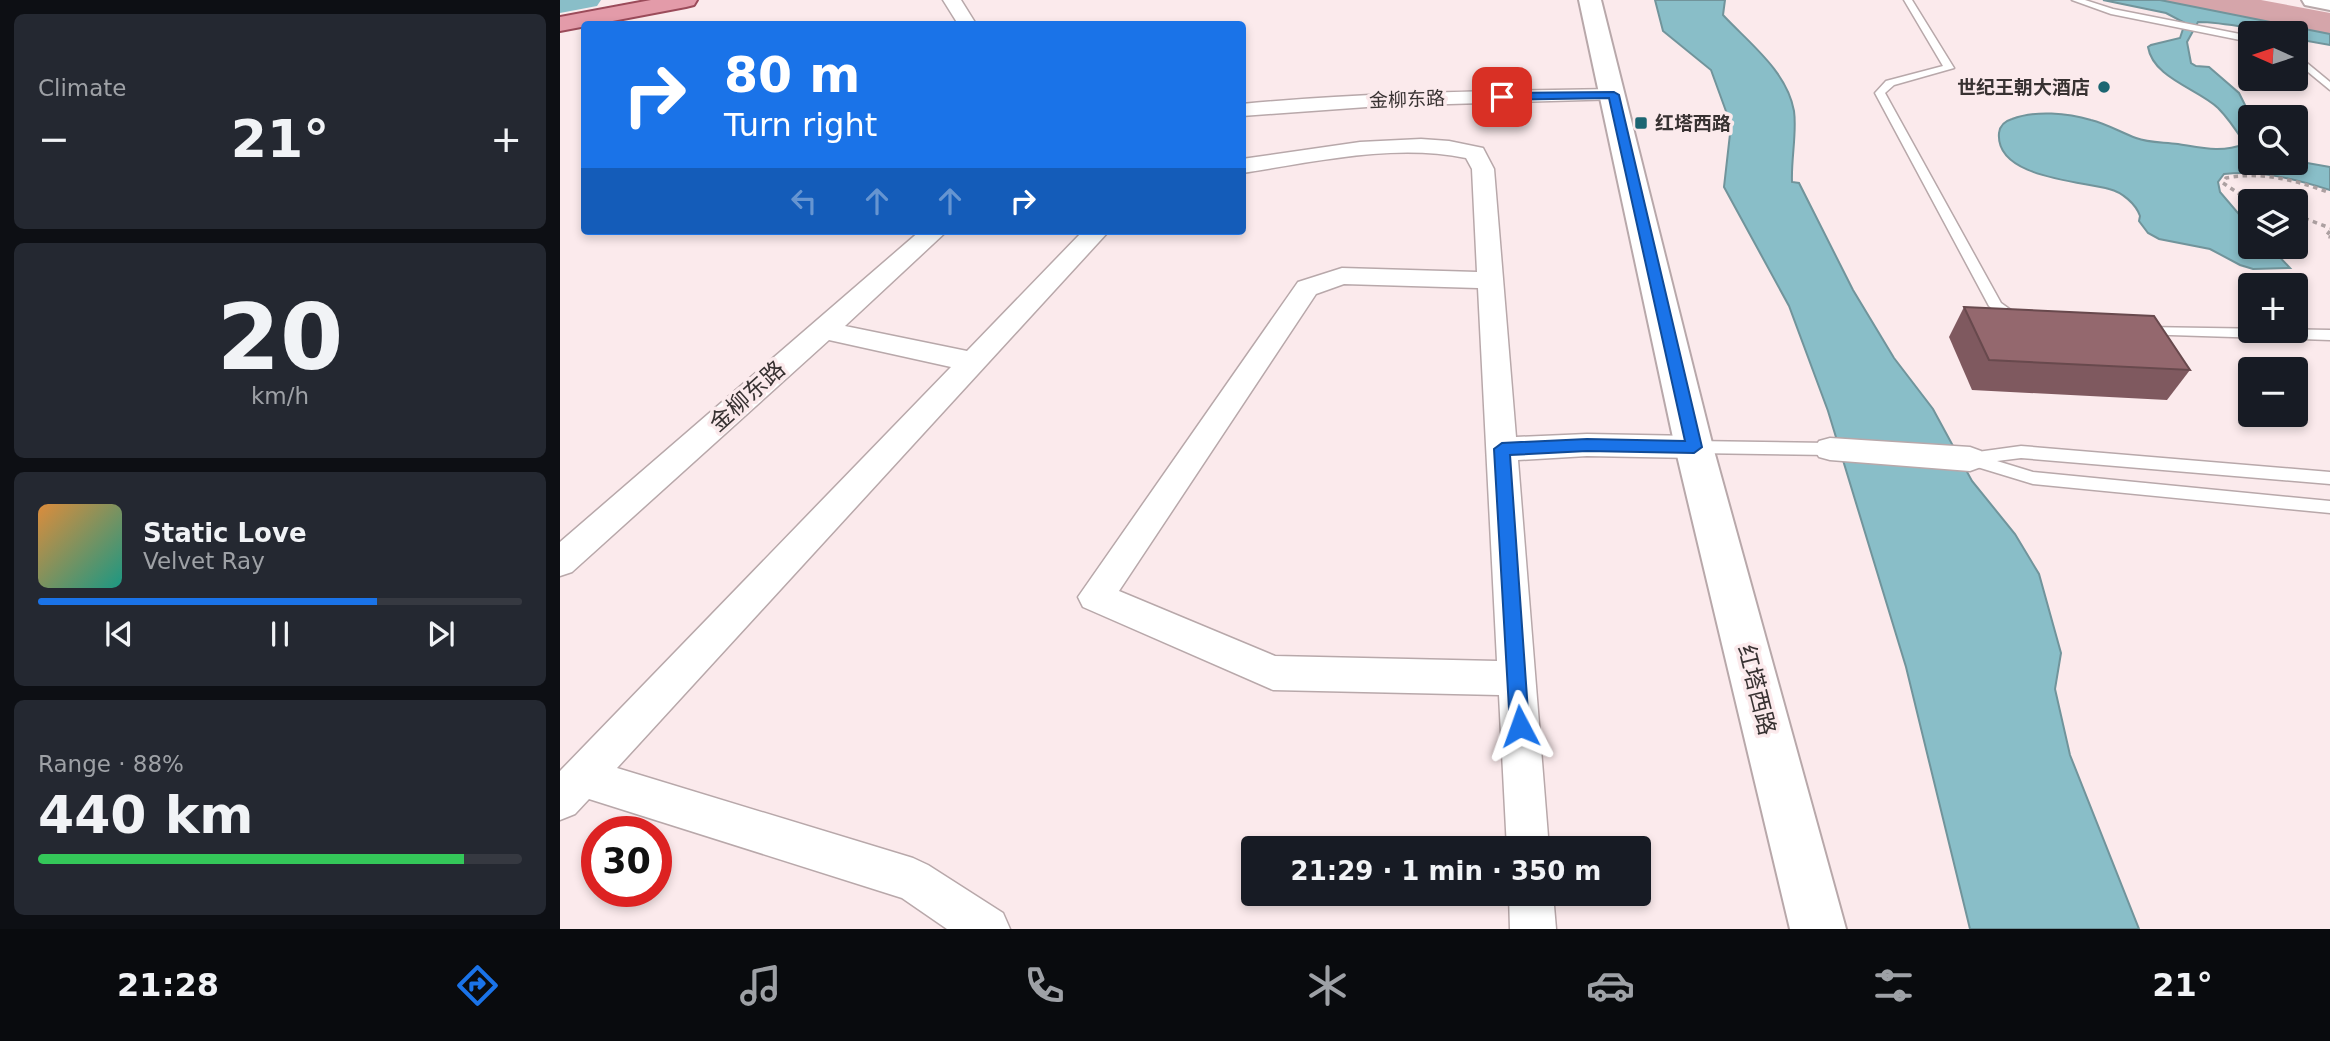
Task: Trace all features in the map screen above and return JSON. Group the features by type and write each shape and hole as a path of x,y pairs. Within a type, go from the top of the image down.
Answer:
{"main road":[{"path":"560,24 686,0"}],"street":[{"path":"952,0 965,21"},
{"name":"红塔西路","path":"1590,0 1694,447 1818,929"},
{"path":"2313,0 2330,3"},
{"name":"金柳东路","path":"1246,110 1293,104 1419,98 1614,95"},
{"path":"1246,165 1390,147 1455,147 1475,153 1483,169 1527,836"},
{"name":"金柳东路","path":"560,562 930,235"},
{"path":"987,929 914,880 571,789 1093,235"},
{"path":"1490,280 1342,276 1307,288 1096,597 1273,673 1516,677"},
{"path":"823,330 973,362"},
{"path":"1502,449 1587,445 1694,447"},
{"path":"1830,449 1970,459"},
{"path":"1532,906 1533,929"}],"lane":[{"path":"1908,0 1949,68 1890,83 1880,93 1996,306 2018,322 2027,324"},
{"path":"2076,0 2111,11 2238,37"},
{"path":"2308,68 2330,87"},
{"path":"2127,331 2330,335"},
{"path":"1694,447 1830,449"},
{"path":"1970,459 2021,452 2330,478"},
{"path":"1970,459 2033,478 2330,507"}],"path":[{"path":"2238,194 2223,183 2226,178 2261,176 2294,181 2330,193"},
{"path":"2308,220 2330,230 2326,236 2330,237"}],"shaded area":[{"path":"2160,0 2261,0 2330,13 2330,34 2308,30 2308,21 2265,21"}],"water":[{"path":"1655,0 1725,0 1723,15 1766,58 1784,83 1795,119 1792,182 1799,183 1853,290 1894,358 1933,409 1972,481 2015,534 2039,574 2061,653 2055,689 2070,755 2139,929 1970,929 1906,667 1828,411 1789,306 1724,187 1731,125 1711,70 1663,31"},
{"path":"2103,0 2160,0 2265,21 2238,21 2238,26 2198,22 2187,42 2191,63 2209,67 2239,93 2245,105 2238,105 2238,134 2218,108 2167,75 2152,58 2148,47 2180,38 2185,23 2166,13"},
{"path":"2308,30 2330,34 2330,45 2308,41"},
{"path":"2062,114 2103,124 2151,142 2212,149 2238,146 2238,173 2224,174 2218,182 2220,192 2238,213 2238,259 2281,259 2290,268 2253,269 2210,249 2159,239 2148,233 2139,221 2140,216 2135,207 2119,193 2042,175 2025,168 2011,160 2001,148 1999,133 2003,124 2021,116"},
{"path":"2308,163 2330,167 2330,190 2270,175 2308,175"}],"building":[{"path":"1964,307 2154,316 2190,370 1989,360"}],"waterway":[{"path":"560,5 587,0"}],"place":[{"name":"世纪王朝大酒店","path":"2104,87"},
{"name":"红塔西路","path":"1641,123"}],"route":[{"path":"1502,97 1614,95 1694,447 1587,445 1502,449 1520,726"}]}
